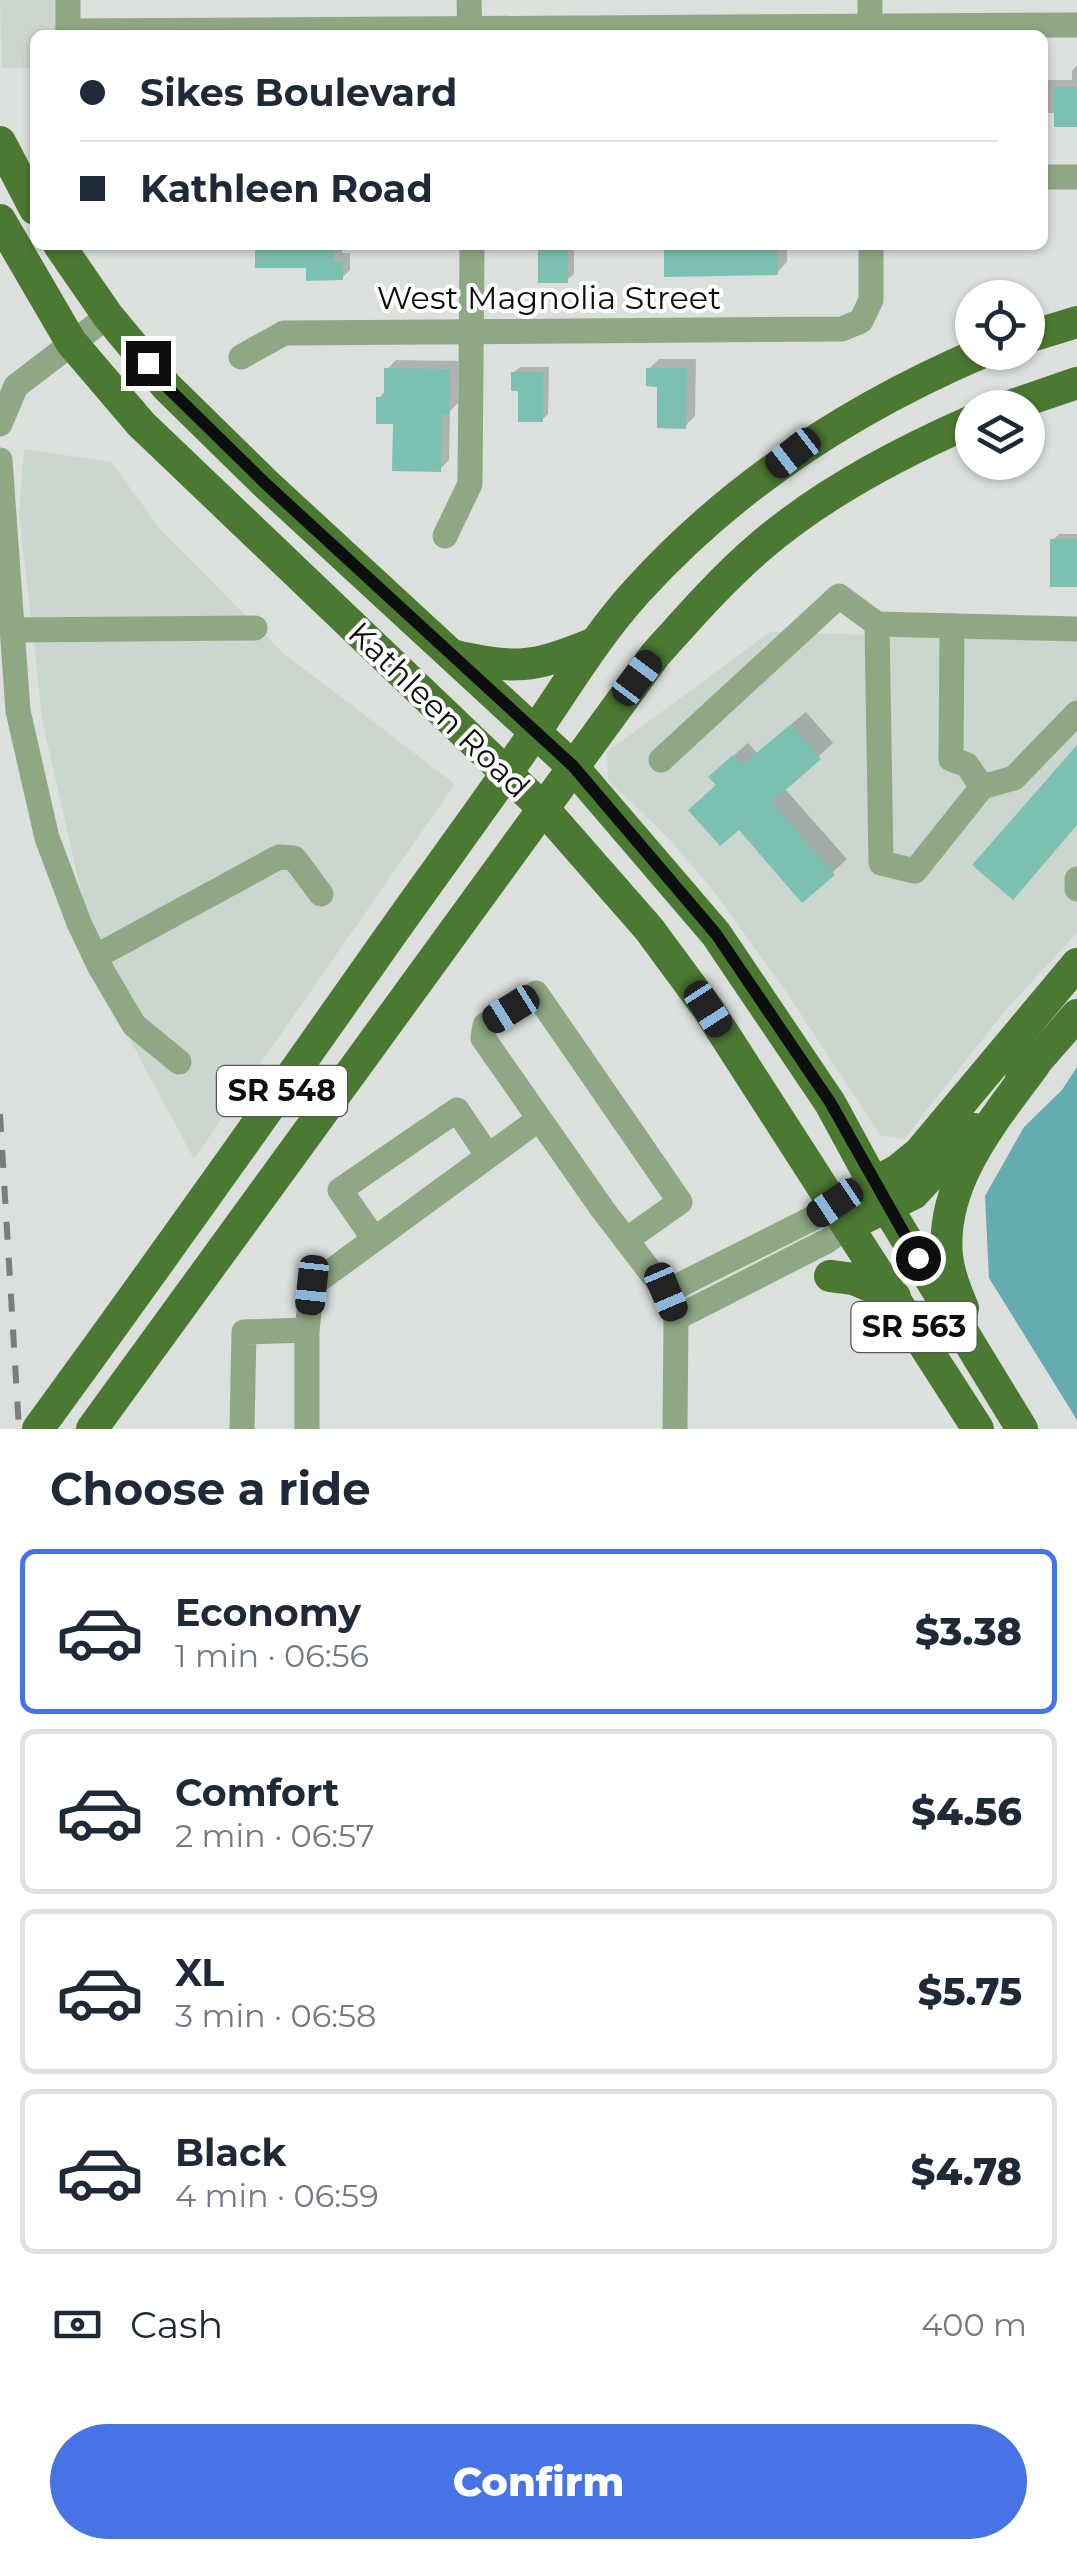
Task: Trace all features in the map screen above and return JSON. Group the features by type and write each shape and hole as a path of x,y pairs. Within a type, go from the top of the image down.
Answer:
{"main road":[{"path":"0,142 30,199"},
{"name":"Kathleen Road","path":"0,220 71,342 141,424 542,808 650,930 842,1214"},
{"name":"Kathleen Road","path":"62,250 108,316 167,387 266,484 573,766 716,934 830,1102 881,1194"},
{"path":"1045,332 1077,322"},
{"name":"SR 548","path":"47,1417 198,1210 534,733 592,644 675,552 793,453 863,409 955,364"},
{"path":"1045,395 1077,384"},
{"name":"SR 548","path":"92,1429 655,655 762,545 820,501 955,430"},
{"path":"451,656 526,667 592,644"},
{"path":"842,1214 881,1194 1077,964"},
{"path":"881,1194 913,1194 1077,1015"},
{"path":"987,1372 952,1282 947,1256 948,1222 959,1182 976,1145 1035,1064"},
{"name":"SR 563","path":"881,1194 1022,1429"},
{"name":"SR 563","path":"842,1214 978,1429"},
{"path":"830,1276 854,1280 895,1297"}],"street":[{"path":"68,0 68,30"},
{"path":"470,0 470,30"},
{"path":"870,0 870,30"},
{"path":"904,30 1077,25"},
{"path":"1048,177 1077,177"},
{"path":"444,536 470,484 472,250"},
{"name":"West Magnolia Street","path":"242,357 284,333 842,329 861,321 871,300 870,250"},
{"path":"0,424 16,386 108,316"},
{"path":"0,460 18,711 46,838 95,956 134,1025 179,1062"},
{"path":"661,760 839,596 877,624 1077,629"},
{"path":"877,624 881,863 915,871 982,788 1014,778 1077,713"},
{"path":"952,626 950,759 967,764 982,788"},
{"path":"12,630 255,628"},
{"path":"95,956 278,858 294,858 321,894"},
{"path":"1077,878 1077,889"},
{"path":"626,1240 680,1202 536,994 486,1025 483,1038 626,1240 666,1292 676,1318 675,1429"},
{"path":"374,1239 340,1190 457,1110 488,1156"},
{"path":"307,1429 307,1330 312,1285 539,1119"},
{"path":"666,1292 811,1219 842,1214"},
{"path":"676,1318 827,1240 842,1214"},
{"path":"242,1429 244,1332 307,1330"}],"shaded area":[{"path":"0,0 58,0 58,30 30,30 30,68 2,68"},
{"path":"24,449 111,462 161,530 246,616 31,619 19,513"},
{"path":"770,632 1077,641 1077,933 1004,1012 904,1139 880,1135 787,993 713,890 668,838 608,780 607,752"},
{"path":"265,635 283,653 455,784 194,1159 123,1027 181,1077 193,1059 141,1017 86,913 42,720 34,642 265,639"}],"water":[{"path":"1077,1067 1077,1420 989,1278 985,1196 1024,1127 1062,1090"}],"building":[{"path":"1054,87 1077,87 1077,127 1054,127"},
{"path":"255,250 334,250 334,261 343,261 343,280 306,281 306,268 255,268"},
{"path":"538,250 568,250 568,283 538,283"},
{"path":"664,250 777,250 778,275 664,277"},
{"path":"384,368 450,369 450,415 442,414 441,472 392,471 393,424 376,424 376,397 384,397"},
{"path":"646,368 687,368 686,429 657,428 657,387 646,386"},
{"path":"511,372 543,372 543,422 518,422 518,391 511,391"},
{"path":"1050,539 1077,539 1077,587 1050,587"},
{"path":"791,724 821,759 772,802 835,875 802,903 739,830 720,846 688,810 716,785 708,777 733,755 742,765"},
{"path":"1077,745 1077,825 1013,900 972,865"}],"railway":[{"path":"0,1114 19,1429"}],"route":[{"path":"148,363 167,387 266,484 573,766 716,934 830,1102 918,1258"}]}
